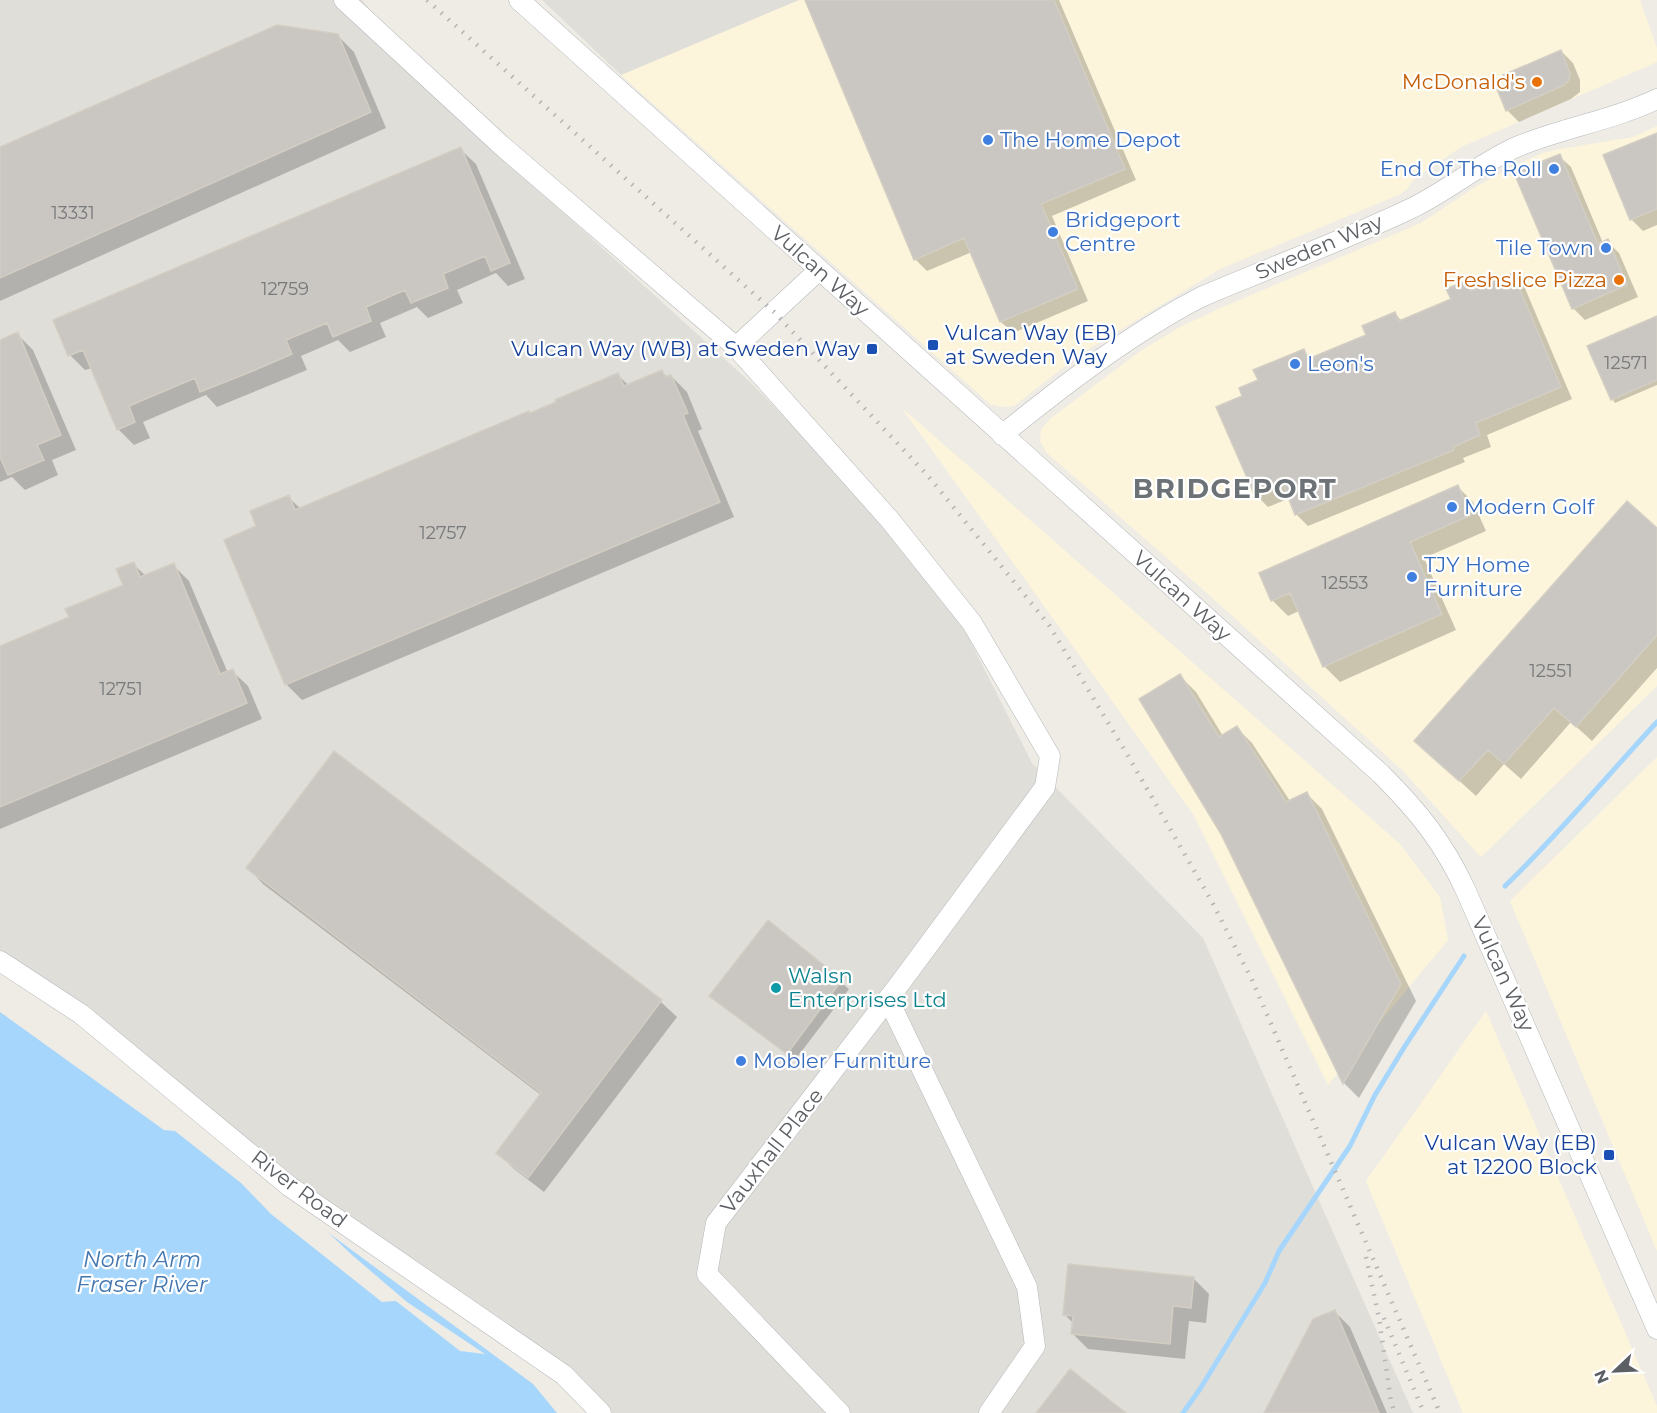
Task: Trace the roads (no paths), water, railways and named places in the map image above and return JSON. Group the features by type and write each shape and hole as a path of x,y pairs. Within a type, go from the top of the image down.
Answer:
{"street":[{"path":"344,0 501,145 736,348 819,270"},
{"name":"Vulcan Way","path":"519,0 1381,774 1412,805 1444,847 1489,943 1657,1329"},
{"name":"Sweden Way","path":"1002,435 1120,346 1170,313 1201,297 1409,209 1444,191 1494,158 1517,147 1580,125 1627,112 1657,99"},
{"name":"Vauxhall Place","path":"736,348 896,527 965,614 1050,756 1045,787 888,999 716,1223 707,1274 840,1413"},
{"name":"River Road","path":"0,961 81,1014 289,1186 564,1375 600,1413"},
{"path":"888,999 1027,1287 1035,1346 989,1413"}],"water":[{"name":"North Arm Fraser River","path":"0,990 533,1384 557,1413 0,1413"}],"waterway":[{"path":"1505,886 1657,722"},
{"path":"1183,1413 1265,1283 1279,1251 1350,1146 1375,1095 1405,1046 1464,956"}],"railway":[{"path":"427,0 774,312 929,477 1049,625 1211,900 1252,980 1440,1413"},
{"path":"1366,1257 1379,1318 1391,1402 1395,1413"},
{"path":"1384,1318 1424,1413"}],"place":[{"name":"McDonald's","path":"1537,82"},
{"name":"The Home Depot","path":"988,140"},
{"name":"End Of The Roll","path":"1554,169"},
{"name":"Bridgeport Centre","path":"1053,232"},
{"name":"Tile Town","path":"1606,248"},
{"name":"Freshslice Pizza","path":"1619,280"},
{"name":"Vulcan Way (EB) at Sweden Way","path":"933,345"},
{"name":"Vulcan Way (WB) at Sweden Way","path":"872,349"},
{"name":"Leon's","path":"1295,364"},
{"name":"Modern Golf","path":"1452,507"},
{"name":"TJY Home Furniture","path":"1412,577"},
{"name":"Walsn Enterprises Ltd","path":"776,988"},
{"name":"Mobler Furniture","path":"741,1061"},
{"name":"Vulcan Way (EB) at 12200 Block","path":"1609,1155"}],"district":[{"name":"BRIDGEPORT","path":"1235,489"}]}
